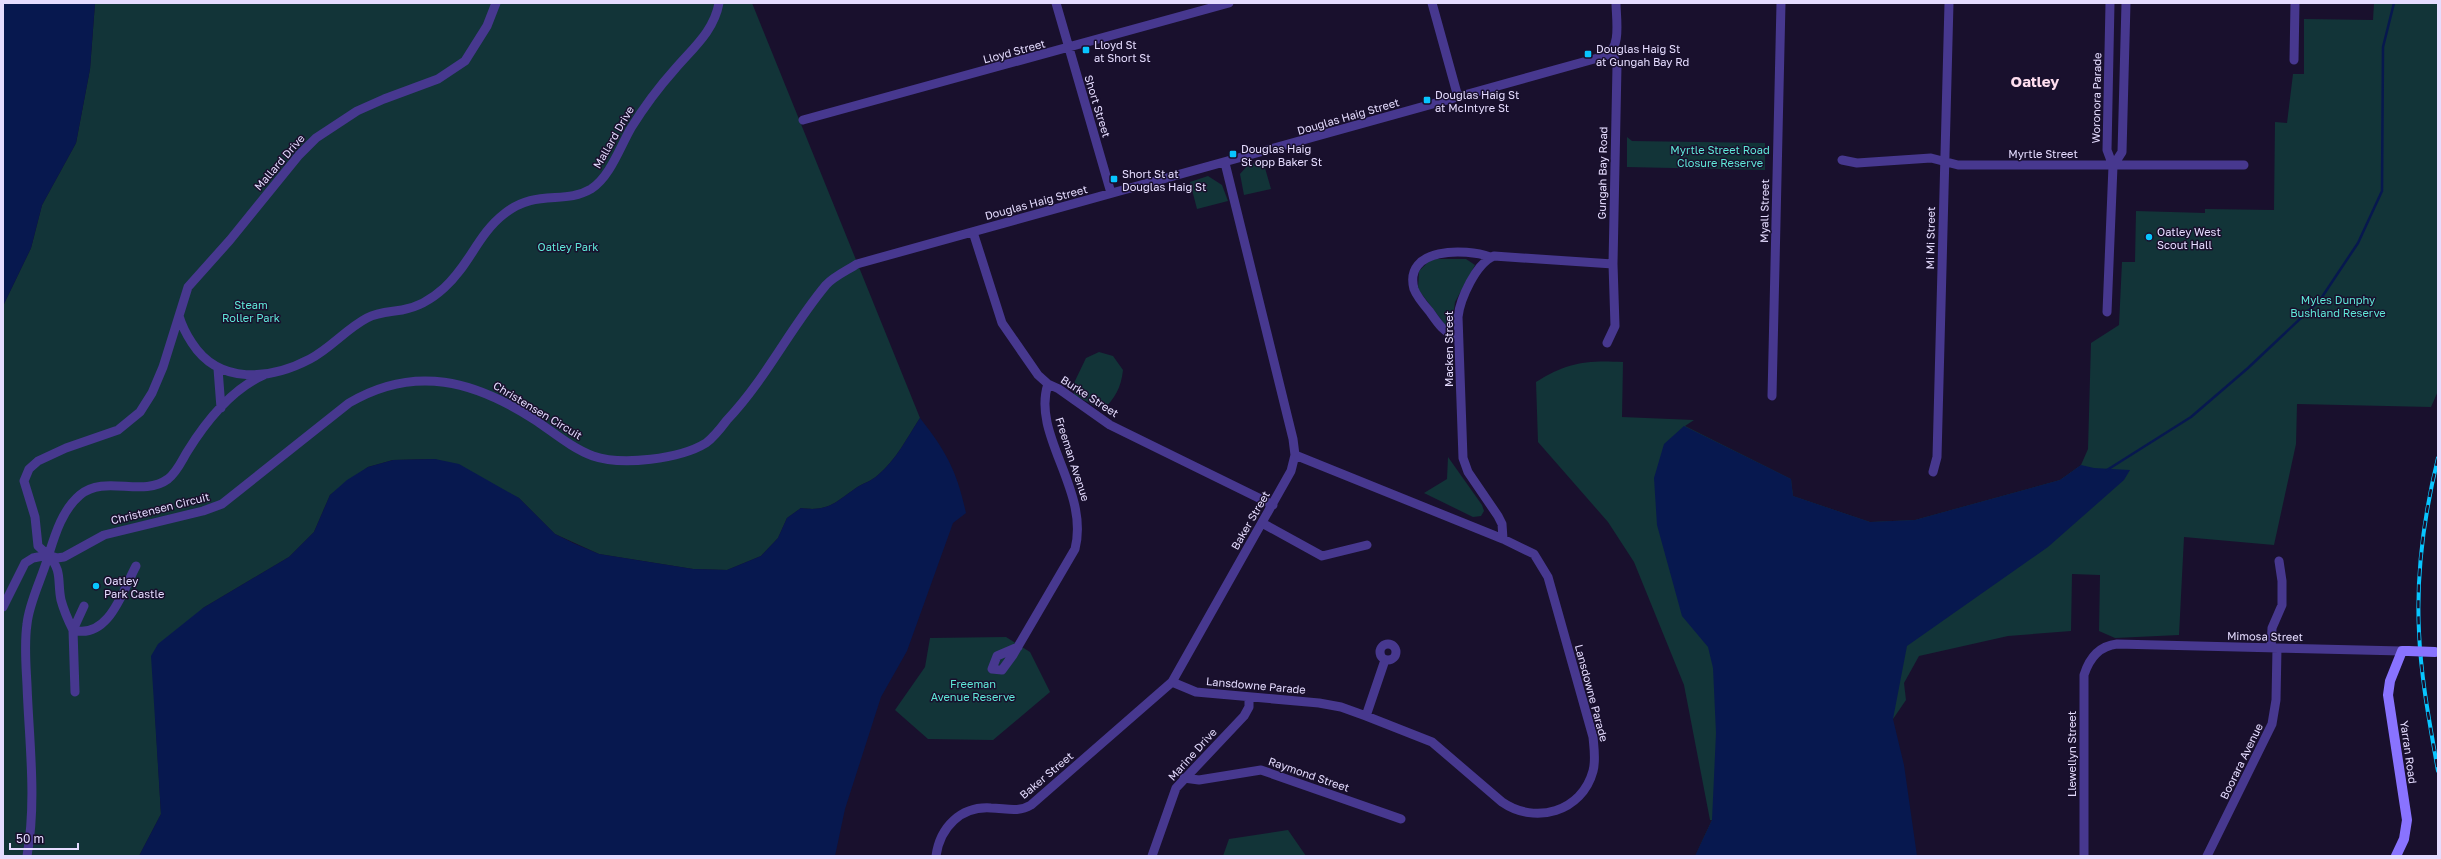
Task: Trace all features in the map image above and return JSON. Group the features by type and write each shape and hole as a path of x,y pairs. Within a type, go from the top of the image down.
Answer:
{"street":[{"name":"Mallard Drive","path":"179,315 188,287 249,216 285,170 316,138 372,104 438,79 465,61 487,26 496,3"},
{"name":"Mallard Drive","path":"269,373 299,363 320,353 367,317 415,307 432,297 457,276 494,222 517,205 536,198 576,194 597,184 646,103 714,23 719,3"},
{"name":"Short Street","path":"1056,3 1068,49 1111,193"},
{"name":"Lloyd Street","path":"804,120 1068,49 1229,3"},
{"path":"1432,3 1458,98"},
{"name":"Gungah Bay Road","path":"1607,343 1615,326 1613,264 1617,66 1612,52 1616,43 1616,3"},
{"name":"Myall Street","path":"1772,396 1781,3"},
{"name":"Mi Mi Street","path":"1933,472 1937,457 1949,3"},
{"name":"Woronora Parade","path":"2106,312 2113,166 2107,150 2110,3"},
{"path":"2113,166 2122,152 2126,3"},
{"path":"2294,60 2295,3"},
{"path":"2109,27 2126,27"},
{"name":"Douglas Haig Street","path":"857,264 1458,98 1605,56 1612,52"},
{"path":"2108,82 2124,83"},
{"name":"Myrtle Street","path":"1842,160 1857,163 1931,158 1958,165 2244,166"},
{"name":"Baker Street","path":"936,856 942,835 961,814 979,808 1019,810 1031,805 1172,682 1291,471 1295,455 1291,432 1225,163"},
{"name":"Burke Street","path":"973,232 1002,323 1038,374 1048,384 1059,389 1110,425 1273,505"},
{"path":"1458,338 1444,332 1416,292 1413,282 1416,269 1420,263 1436,254 1474,253 1490,257 1500,255 1613,264"},
{"name":"Macken Street","path":"1490,257 1480,268 1462,296 1458,317 1463,458 1468,472 1502,524 1503,539"},
{"name":"Christensen Circuit","path":"3,607 26,563 33,558 48,555 64,557 104,534 203,512 222,504 349,403 370,392 396,384 420,381 442,382 486,392 512,405 593,456 612,460 643,460 685,451 705,443 747,400 827,284 857,264"},
{"path":"179,315 181,325 198,352 218,369 241,374 269,373"},
{"path":"75,692 73,630 65,614 61,598 58,568 48,555 38,546 36,539 35,517 24,486 29,469 38,461 52,454 118,430 140,412 152,394 179,315"},
{"path":"218,369 221,408"},
{"path":"27,856 31,806 25,661 27,623 58,526 72,503 80,495 98,486 145,485 166,480 176,471 187,452 221,408 250,383 269,373"},
{"name":"Freeman Avenue","path":"1018,647 1075,549 1078,535 1076,504 1046,415 1044,396 1048,384"},
{"name":"Lansdowne Parade","path":"1172,682 1196,692 1324,704 1366,716 1432,742 1502,802 1518,811 1537,814 1556,811 1566,806 1581,794 1594,769 1594,748 1548,577 1534,554 1503,539 1295,455"},
{"path":"1262,523 1322,556 1367,545"},
{"name":"Boorara Avenue","path":"2207,856 2272,724 2276,700 2272,628 2282,605 2282,581 2279,560"},
{"path":"73,630 90,632 108,620 136,566"},
{"path":"73,630 84,606"},
{"name":"Mimosa Street","path":"2095,656 2105,648 2117,644 2437,652"},
{"name":"Yarran Road","path":"2396,856 2404,839 2406,820 2389,688 2405,651"},
{"name":"Llewellyn Street","path":"2084,856 2084,689 2088,664 2095,656"},
{"path":"1366,716 1386,660"},
{"name":"Marine Drive","path":"1152,856 1172,796 1184,778 1244,716 1249,707 1249,697"},
{"name":"Raymond Street","path":"1184,778 1198,780 1261,770 1401,819"}],"green space":[{"name":"Oatley Park","path":"95,3 752,3 920,418 896,456 876,477 859,486 831,505 818,509 801,508 787,518 778,538 761,556 727,570 693,569 599,554 555,534 519,498 435,459 393,460 368,467 330,495 314,532 289,557 203,608 155,712 161,814 139,856 3,856 3,306 31,248 42,205 76,143 90,69"},
{"name":"Myles Dunphy Bushland Reserve","path":"2374,3 2438,3 2438,391 2431,407 2297,404 2296,444 2274,545 2184,537 2179,635 2115,638 2099,631 2100,575 2072,574 2071,631 2008,636 1919,656 1904,683 1906,700 1893,719 1765,718 1695,856 1712,820 1710,820 1684,685 1634,562 1608,522 1538,442 1536,382 1547,375 1568,366 1599,361 1623,362 1622,417 1694,420 1685,426 1791,479 1793,496 1870,522 1915,520 2060,480 2081,465 2088,449 2091,343 2119,325 2122,262 2135,262 2136,211 2205,213 2205,209 2274,210 2275,122 2287,123 2293,74 2304,74 2304,19 2373,20"},
{"name":"Myrtle Street Road Closure Reserve","path":"1627,137 1632,141 1765,143 1765,170 1627,167"},
{"path":"1263,161 1271,189 1244,195 1240,174 1248,165"},
{"path":"1208,176 1222,185 1228,201 1197,209 1190,182"},
{"path":"1437,259 1466,259 1475,265 1455,302 1452,325 1450,328 1446,326 1418,289 1419,271 1429,261"},
{"path":"1099,352 1113,356 1123,370 1121,382 1117,392 1103,410 1074,395 1074,383 1086,358"},
{"path":"1448,457 1482,505 1484,511 1481,516 1473,517 1424,493 1447,479"},
{"name":"Freeman Avenue Reserve","path":"1006,637 1030,652 1050,692 993,740 928,739 895,710 925,667 930,638"},
{"path":"1288,830 1306,856 1223,856 1229,839"}],"shaded area":[{"path":"3,3 95,3 90,69 76,143 42,205 31,248 3,306"},
{"path":"920,418 944,451 959,485 966,513 953,523 907,651 881,697 845,809 835,856 139,856 161,814 151,656 158,644 203,608 289,557 314,532 330,495 347,480 368,467 393,460 435,459 459,464 519,498 555,534 599,554 693,569 727,570 761,556 778,538 787,518 801,508 818,509 831,505 859,486 876,477 896,456"},
{"path":"1684,426 1791,479 1793,496 1870,522 1915,520 2060,480 2081,465 2094,468 2130,470 2124,480 2048,547 1907,646 1893,719 1904,765 1917,856 1695,856 1712,820 1716,733 1713,668 1708,647 1682,616 1657,525 1654,478 1664,444"}],"waterway":[{"path":"2107,470 2191,417 2248,368 2320,300 2358,243 2382,191 2383,47 2394,3"}],"railway":[{"path":"2438,458 2422,544 2418,610 2424,685 2438,771"}],"place":[{"name":"Lloyd St at Short St","path":"1086,50"},
{"name":"Douglas Haig St at Gungah Bay Rd","path":"1588,54"},
{"name":"Douglas Haig St at McIntyre St","path":"1427,100"},
{"name":"Douglas Haig St opp Baker St","path":"1233,154"},
{"name":"Short St at Douglas Haig St","path":"1114,179"},
{"name":"Oatley West Scout Hall","path":"2149,237"},
{"name":"Oatley Park Castle","path":"96,586"}],"district":[{"name":"Oatley","path":"2035,81"}],"park label":[{"name":"Steam Roller Park","path":"251,310"}]}
